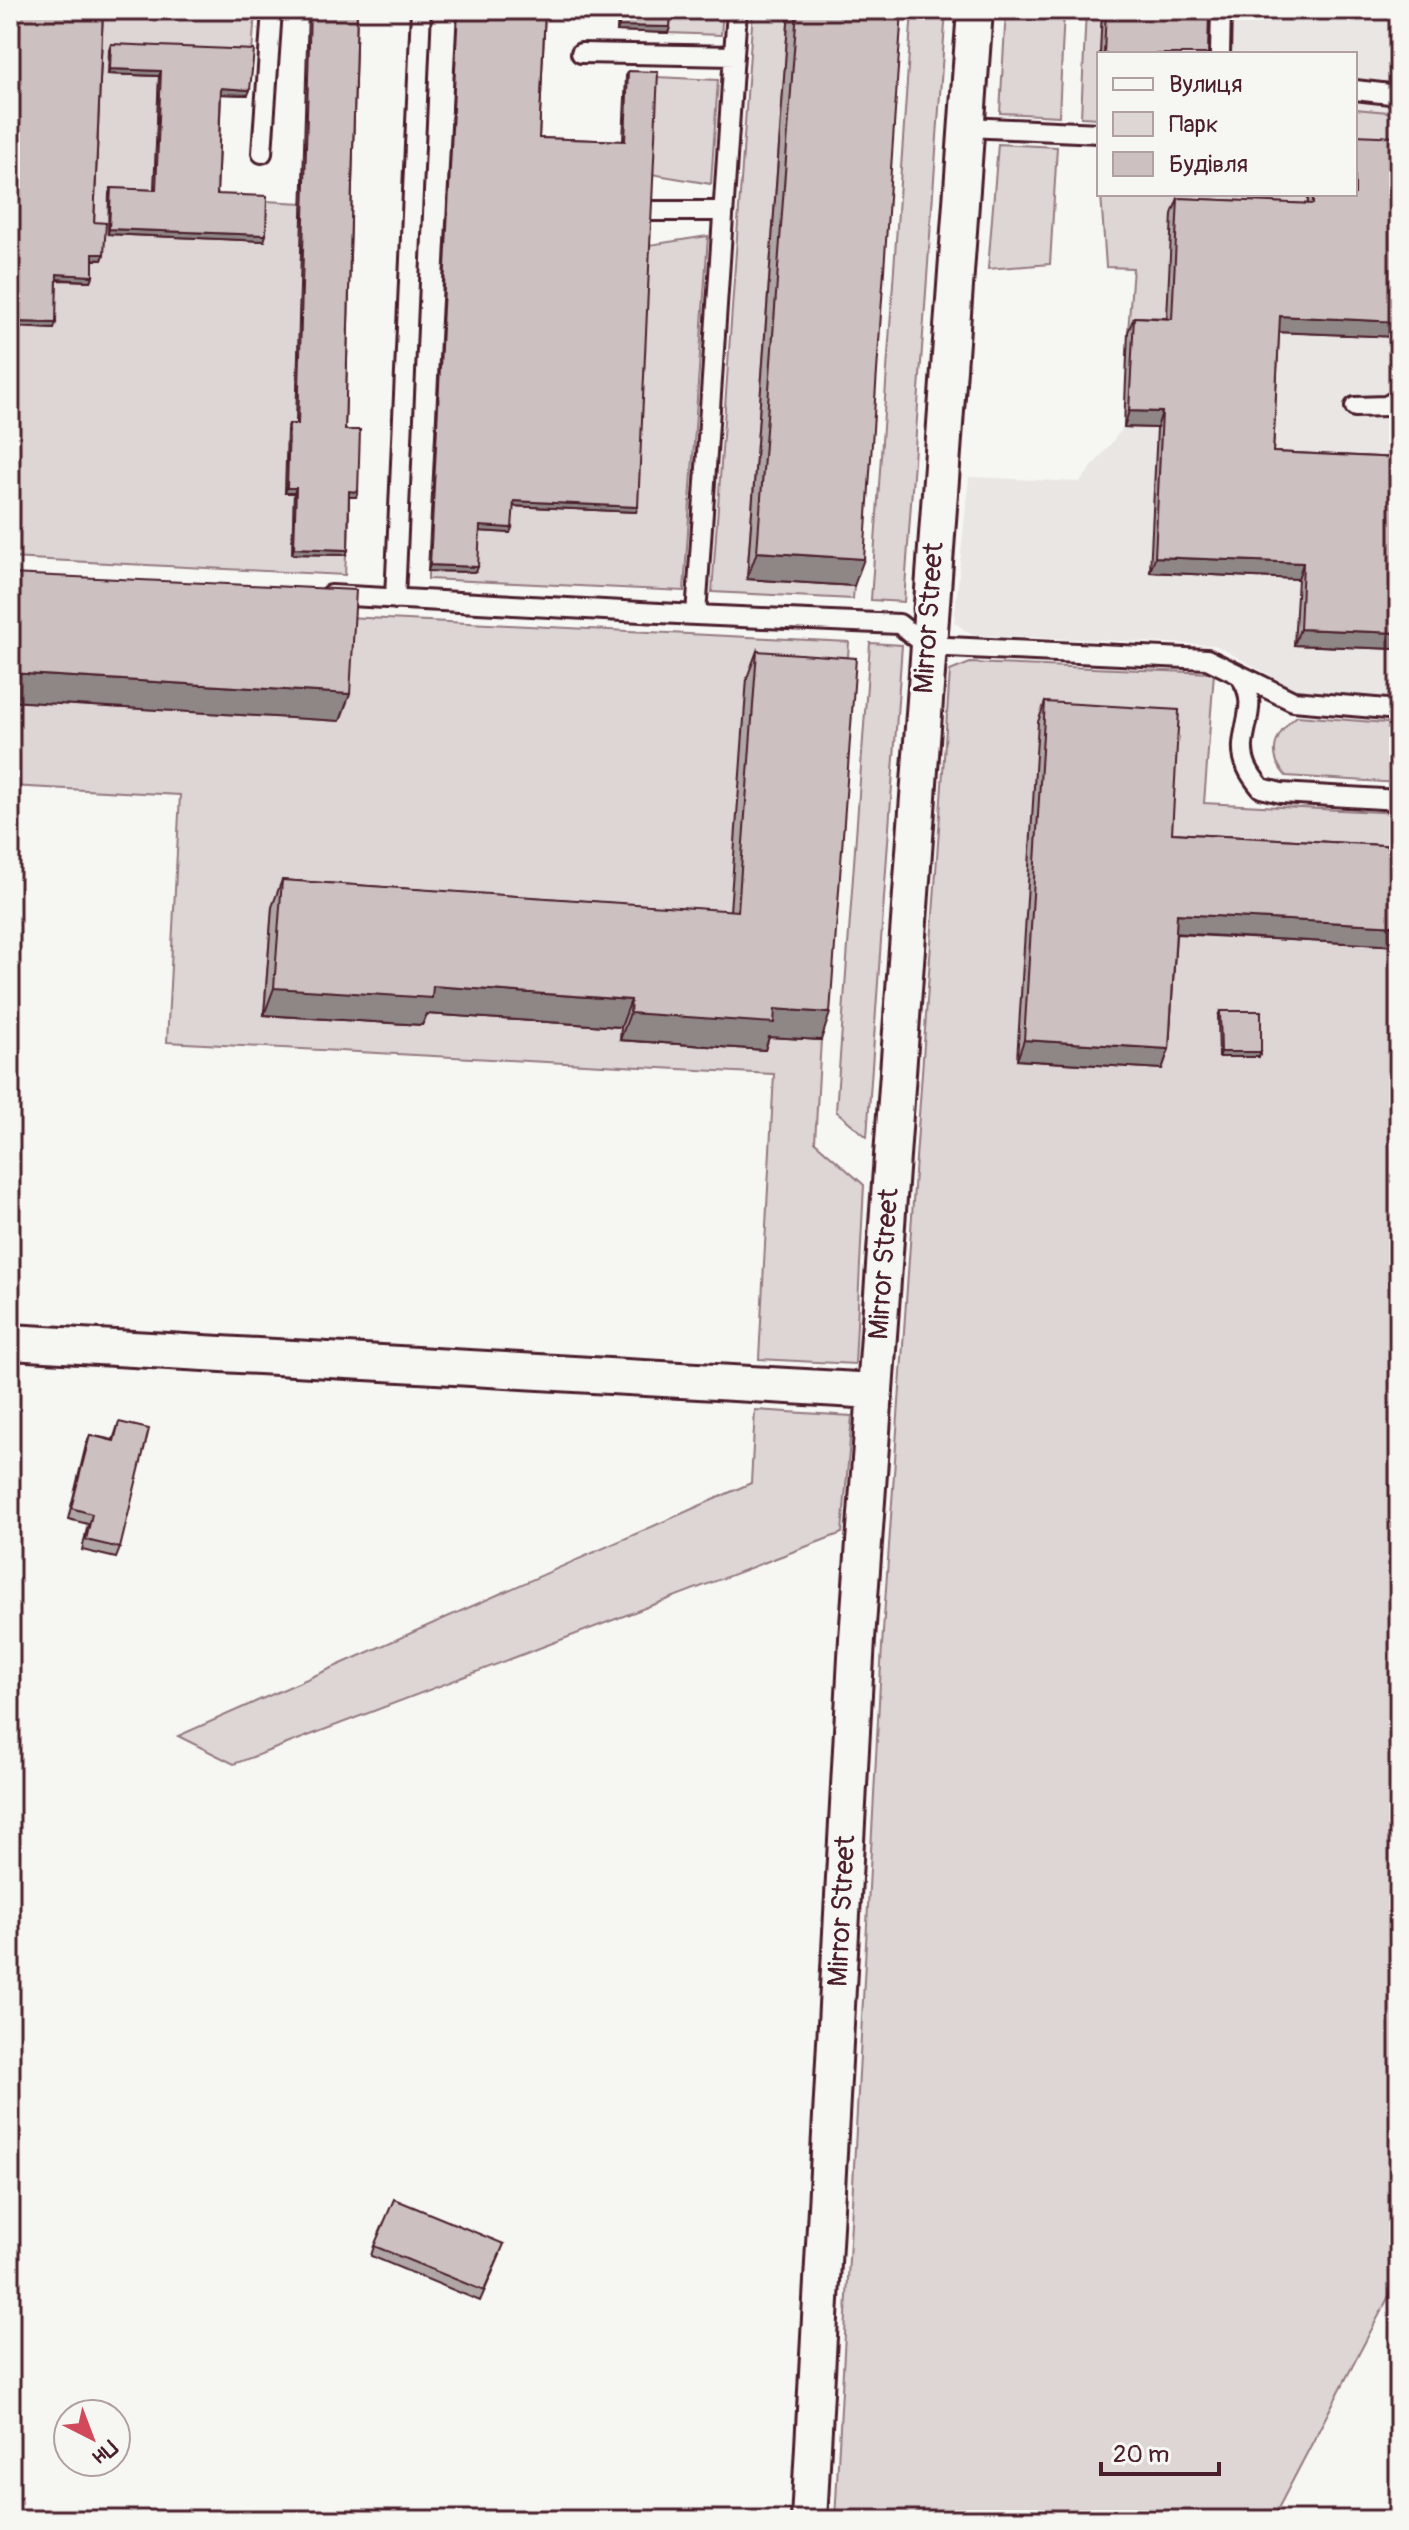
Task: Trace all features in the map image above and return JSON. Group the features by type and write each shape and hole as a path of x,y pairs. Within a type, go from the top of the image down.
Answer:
{"street":[{"name":"Mirror Street","path":"809,2520 857,1639 975,10"},
{"path":"10,1342 875,1391"}],"lane":[{"path":"262,153 272,10"},
{"path":"395,599 421,10"},
{"path":"696,615 737,10"},
{"path":"1220,52 1221,10"},
{"path":"581,53 734,56"},
{"path":"1357,90 1399,95"},
{"path":"967,127 1097,133"},
{"path":"650,211 723,211"},
{"path":"1355,407 1386,406 1399,399"},
{"path":"318,595 899,624 927,646 1207,659 1293,701 1399,710"},
{"path":"1239,675 1251,696 1244,738 1245,765 1261,788 1281,793 1399,800"}],"shaded area":[{"path":"1102,10 1399,10 1399,699 1297,690 1215,645 972,635 954,622 969,477 1080,482 1124,427 1133,268 1106,267 1101,196 1357,196 1357,52 1100,52"}],"green space":[{"path":"101,10 255,10 252,55 109,74 159,76 154,195 303,203 296,430 285,492 294,493 292,553 346,555 345,575 10,558 10,414 14,415 17,327 55,279 91,281"},
{"path":"669,10 723,10 721,35 668,33"},
{"path":"753,10 789,10 747,578 854,586 853,599 712,592"},
{"path":"912,10 946,10 904,602 871,600"},
{"path":"1006,10 1064,10 1059,116 1000,113"},
{"path":"1086,10 1102,10 1101,52 1097,52 1097,118 1081,117"},
{"path":"656,77 718,80 711,184 651,174"},
{"path":"1357,109 1399,113 1399,153 1357,151"},
{"path":"998,144 1057,147 1050,264 988,269"},
{"path":"1101,196 1308,196 1307,220 1167,334 1128,332 1133,268 1106,267"},
{"path":"708,236 684,591 428,579 428,571 512,506 636,512 649,245"},
{"path":"346,617 849,642 846,685 728,938 272,907 264,1014 423,1013 621,1027 621,1040 764,1050 766,1036 821,1040 815,1142 864,1185 855,1364 759,1359 774,1074 167,1042 180,795 10,786 10,701 339,721"},
{"path":"870,643 902,645 867,1137 836,1111"},
{"path":"970,663 1214,673 1204,803 1399,813 1399,2277 1272,2520 835,2520 882,1646 950,671"},
{"path":"1297,716 1399,724 1399,783 1286,776 1276,760 1276,744 1283,729"},
{"path":"755,1410 852,1416 842,1533 234,1764 178,1736 751,1483"}],"building":[{"path":"20,10 103,10 94,222 106,223 104,254 93,254 93,276 57,274 56,323 19,322 16,409 10,409 10,266"},
{"path":"310,10 357,10 345,430 360,430 358,492 349,491 348,550 294,548 296,488 287,488 289,424 298,424"},
{"path":"458,10 545,10 539,138 625,141 628,71 658,72 638,507 514,501 512,528 480,526 478,567 430,565"},
{"path":"620,10 671,10 670,27 619,26"},
{"path":"797,10 902,10 864,559 757,552"},
{"path":"1106,10 1209,10 1208,52 1104,52"},
{"path":"111,44 254,50 250,90 221,88 217,194 267,196 266,235 109,229 111,188 156,190 161,71 110,69"},
{"path":"1357,135 1399,137 1399,322 1280,316 1273,452 1399,458 1399,633 1300,629 1303,563 1155,557 1162,412 1129,411 1134,317 1172,319 1178,198 1313,204 1313,196 1357,196"},
{"path":"10,574 356,590 350,694 10,673"},
{"path":"757,651 856,658 830,1013 775,1009 774,1023 630,1013 631,1000 433,986 432,998 274,988 282,880 738,911"},
{"path":"1045,702 1179,710 1172,833 1399,846 1399,926 1177,914 1169,1049 1024,1040"},
{"path":"1220,1011 1261,1011 1261,1052 1221,1052"},
{"path":"119,1422 149,1429 120,1548 86,1540 92,1514 71,1508 90,1435 114,1441"},
{"path":"394,2199 504,2244 484,2291 374,2246"}]}
